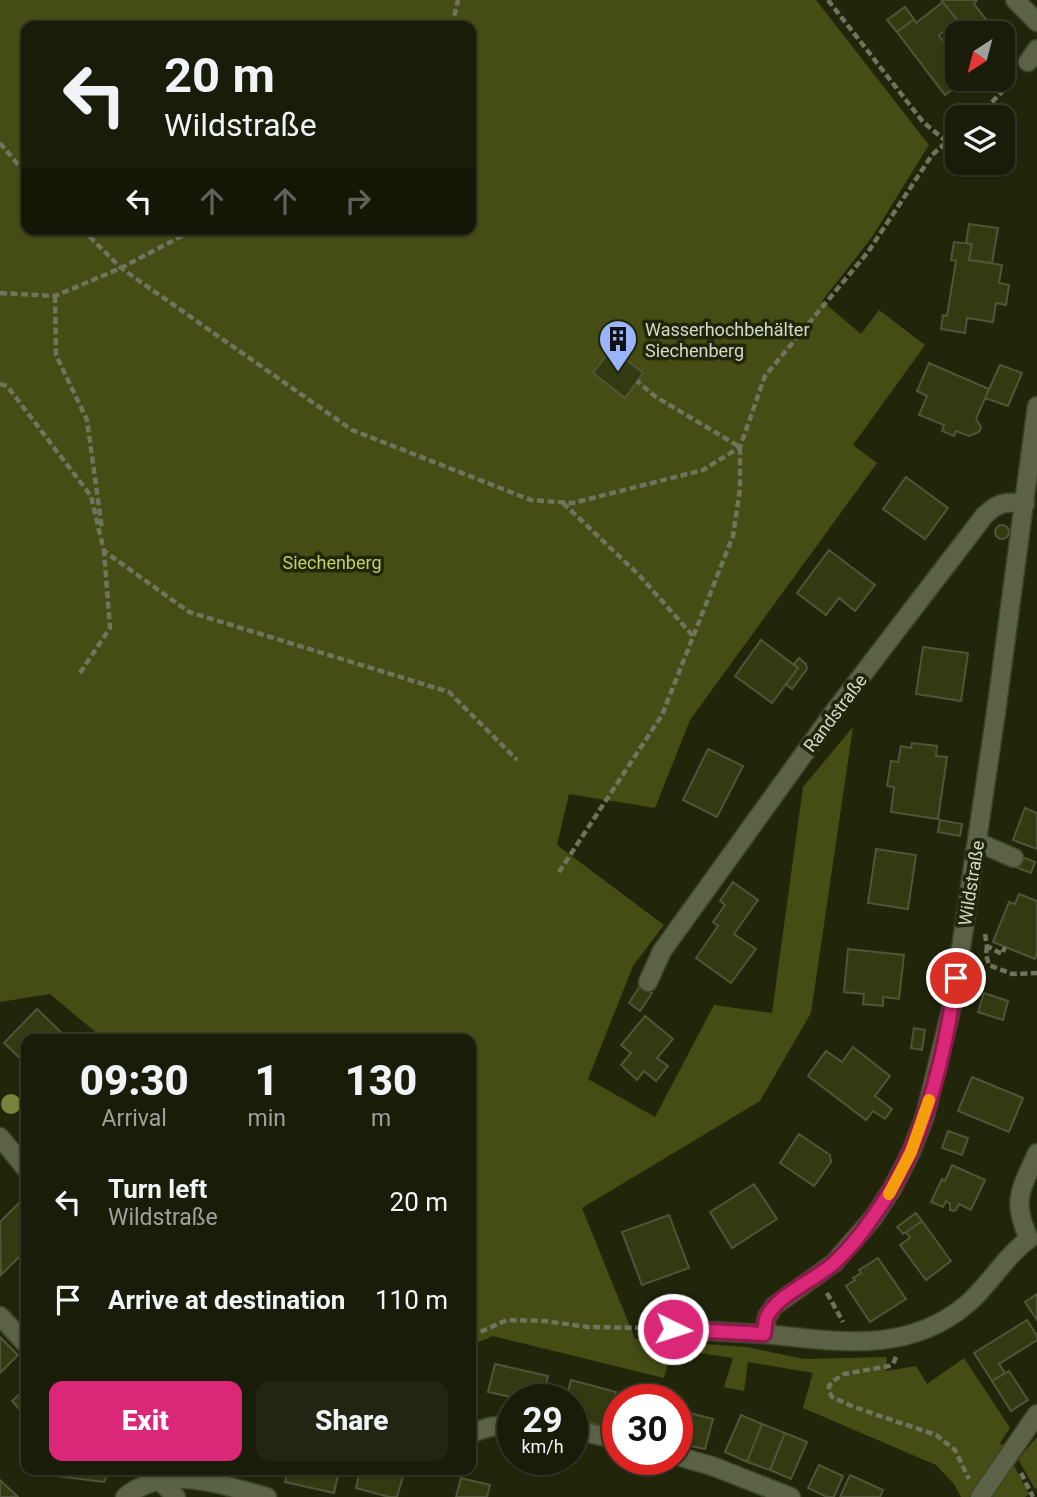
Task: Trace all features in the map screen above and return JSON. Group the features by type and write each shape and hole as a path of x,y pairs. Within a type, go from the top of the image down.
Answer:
{"street":[{"path":"1015,0 1037,22"},
{"name":"Wildstraße","path":"764,1334 767,1317 774,1306 834,1263 873,1217 892,1189 911,1152 925,1115 953,1002 1035,437 1037,406"},
{"name":"Randstraße","path":"648,982 663,951 834,712 984,516 995,505 1007,501 1025,504"},
{"path":"977,842 1014,858"},
{"path":"0,1137 21,1163"},
{"path":"673,1329 853,1341 899,1339 925,1331 968,1304 1018,1247 1033,1237 1021,1222 1018,1202 1037,1153"},
{"path":"0,1316 21,1339"},
{"path":"982,1495 1037,1414"},
{"path":"476,1431 497,1426"},
{"path":"693,1461 791,1497"},
{"path":"125,1497 153,1475"},
{"path":"157,1475 176,1497"},
{"path":"167,1475 267,1497"}],"path":[{"path":"453,21 458,0"},
{"path":"828,0 922,122 945,140"},
{"path":"989,105 1003,92"},
{"path":"0,143 21,169"},
{"path":"559,872 662,715 733,536 740,489 740,447 765,376 868,251 921,170 945,144"},
{"path":"88,235 121,268 352,430 531,500 573,503 703,470 740,447"},
{"path":"0,293 55,296 121,268 184,235"},
{"path":"55,296 56,355 87,420 104,551 110,628 80,673"},
{"path":"637,381 656,397 740,447"},
{"path":"0,384 6,386 91,496 104,551 189,612 449,692 517,760"},
{"path":"562,502 639,575 693,636"},
{"path":"964,931 985,934 989,965 1012,974 1037,973"},
{"path":"987,946 1002,954 1005,947"},
{"path":"818,1276 853,1341"},
{"path":"476,1334 507,1320 673,1329"},
{"path":"899,1339 893,1364 844,1374 833,1381 829,1392 832,1397 854,1408 926,1431 947,1443 955,1450 968,1477 982,1495"},
{"path":"1030,1489 1033,1497"}],"green space":[{"name":"Siechenberg","path":"0,0 816,0 929,145 872,237 822,301 861,334 879,310 925,345 853,445 877,463 690,720 655,808 569,794 557,845 664,925 633,966 588,1079 655,1117 714,1005 772,1013 803,787 853,727 811,1013 760,1101 582,1208 635,1339 746,1347 804,1359 887,1357 886,1371 916,1366 927,1384 964,1358 1010,1428 1000,1443 1006,1448 974,1497 961,1497 954,1484 936,1465 803,1408 813,1373 748,1362 744,1391 724,1387 733,1358 672,1349 664,1378 493,1336 476,1343 476,1034 98,1034 50,994 0,1002"},
{"path":"1037,1437 1037,1488 1035,1489 1018,1459"},
{"path":"1013,1464 1029,1494 1025,1497 992,1497"}],"building":[{"path":"941,0 977,0 974,4 987,21 958,21"},
{"path":"943,2 958,21 945,21 945,31 939,35 945,44 945,91 950,91 945,95 897,32 914,19 916,23"},
{"path":"905,7 914,19 897,32 887,20"},
{"path":"969,224 998,228 992,263 969,260 972,244 966,243"},
{"path":"954,242 972,244 969,260 1002,265 999,283 1009,285 1006,305 996,303 993,322 967,318 965,333 941,329 943,315 947,316 956,261 951,260"},
{"name":"Wasserhochbehälter Siechenberg","path":"612,348 643,373 625,398 593,373"},
{"path":"929,363 989,389 976,419 981,427 979,432 969,436 956,431 954,436 942,431 944,425 919,415 927,396 917,391"},
{"path":"1000,365 1022,373 1008,406 985,398"},
{"path":"906,477 948,508 925,539 883,509"},
{"path":"1002,525 1007,527 1007,537 1002,539 997,537 995,532 997,527"},
{"path":"829,550 875,585 855,611 839,598 826,615 797,593"},
{"path":"761,640 798,668 772,703 735,676"},
{"path":"923,647 968,653 961,701 916,694"},
{"path":"799,658 806,664 807,669 792,689 786,684 798,668 794,664"},
{"path":"912,743 937,746 936,756 947,757 938,819 891,812 894,787 887,786 891,761 898,762 901,746 911,748"},
{"path":"708,749 743,766 717,817 683,800"},
{"path":"1025,808 1037,813 1037,849 1013,840"},
{"path":"940,820 962,824 960,836 938,832"},
{"path":"876,849 916,855 908,909 868,903"},
{"path":"1017,855 1035,862 1031,873 1013,866"},
{"path":"733,882 758,900 734,934 756,949 731,983 696,958 718,926 713,922 725,905 720,901"},
{"path":"1019,894 1037,901 1035,959 993,942 1009,902 1015,904"},
{"path":"848,949 904,955 899,999 883,997 883,1006 863,1004 864,994 844,992"},
{"path":"640,986 652,993 640,1011 629,1003"},
{"path":"984,993 1008,1001 1003,1020 978,1012"},
{"path":"37,1009 63,1034 21,1034 21,1059 4,1043"},
{"path":"645,1016 673,1039 657,1058 668,1066 656,1081 644,1071 637,1080 621,1065 631,1053 621,1045"},
{"path":"914,1028 925,1030 922,1050 911,1048"},
{"path":"853,1047 890,1076 875,1096 892,1109 885,1119 873,1111 866,1120 808,1076 826,1051 842,1062"},
{"path":"972,1077 1023,1098 1009,1132 958,1111"},
{"path":"948,1131 968,1138 962,1155 942,1148"},
{"path":"799,1134 830,1155 831,1162 814,1186 780,1163"},
{"path":"952,1165 985,1180 971,1210 959,1204 953,1211 946,1201 943,1207 931,1202"},
{"path":"754,1184 777,1219 732,1248 710,1212"},
{"path":"21,1201 21,1255 1,1275 0,1222"},
{"path":"916,1213 922,1221 903,1234 897,1227"},
{"path":"669,1215 689,1268 642,1285 622,1232"},
{"path":"922,1221 951,1261 926,1280 900,1245 910,1238 906,1232"},
{"path":"878,1258 906,1299 870,1322 846,1286 861,1273 859,1270"},
{"path":"1037,1294 1037,1320 1025,1302"},
{"path":"1027,1320 1037,1340 999,1364 1005,1373 992,1381 974,1353"},
{"path":"0,1337 18,1355 0,1373"},
{"path":"495,1364 548,1376 546,1384 497,1384 497,1394 488,1392"},
{"path":"1009,1371 1028,1400 1011,1411 992,1381"},
{"path":"571,1380 586,1384 570,1384"},
{"path":"588,1385 602,1388 602,1426 588,1423"},
{"path":"21,1393 21,1411 12,1401"},
{"path":"693,1414 713,1419 705,1449 693,1446"},
{"path":"741,1415 762,1424 747,1462 725,1452"},
{"path":"762,1424 785,1433 770,1470 747,1462"},
{"path":"785,1433 807,1442 791,1479 770,1470"},
{"path":"819,1465 843,1476 834,1497 827,1497 808,1488"},
{"path":"57,1475 108,1475 104,1482"},
{"path":"287,1475 338,1475 334,1493 285,1482"},
{"path":"359,1475 404,1475 397,1497 356,1488"},
{"path":"850,1475 883,1490 880,1497 840,1497"},
{"path":"461,1478 490,1485 487,1497 456,1497"},
{"path":"0,1480 18,1497 0,1497"}],"slow traffic":[{"path":"889,1194 911,1152 929,1100"}],"place":[{"name":"Wasserhochbehälter Siechenberg","path":"618,373"}],"route":[{"path":"673,1329 764,1334 767,1317 774,1306 834,1263 852,1244 892,1189 911,1152 925,1115 940,1060 956,978"}]}
